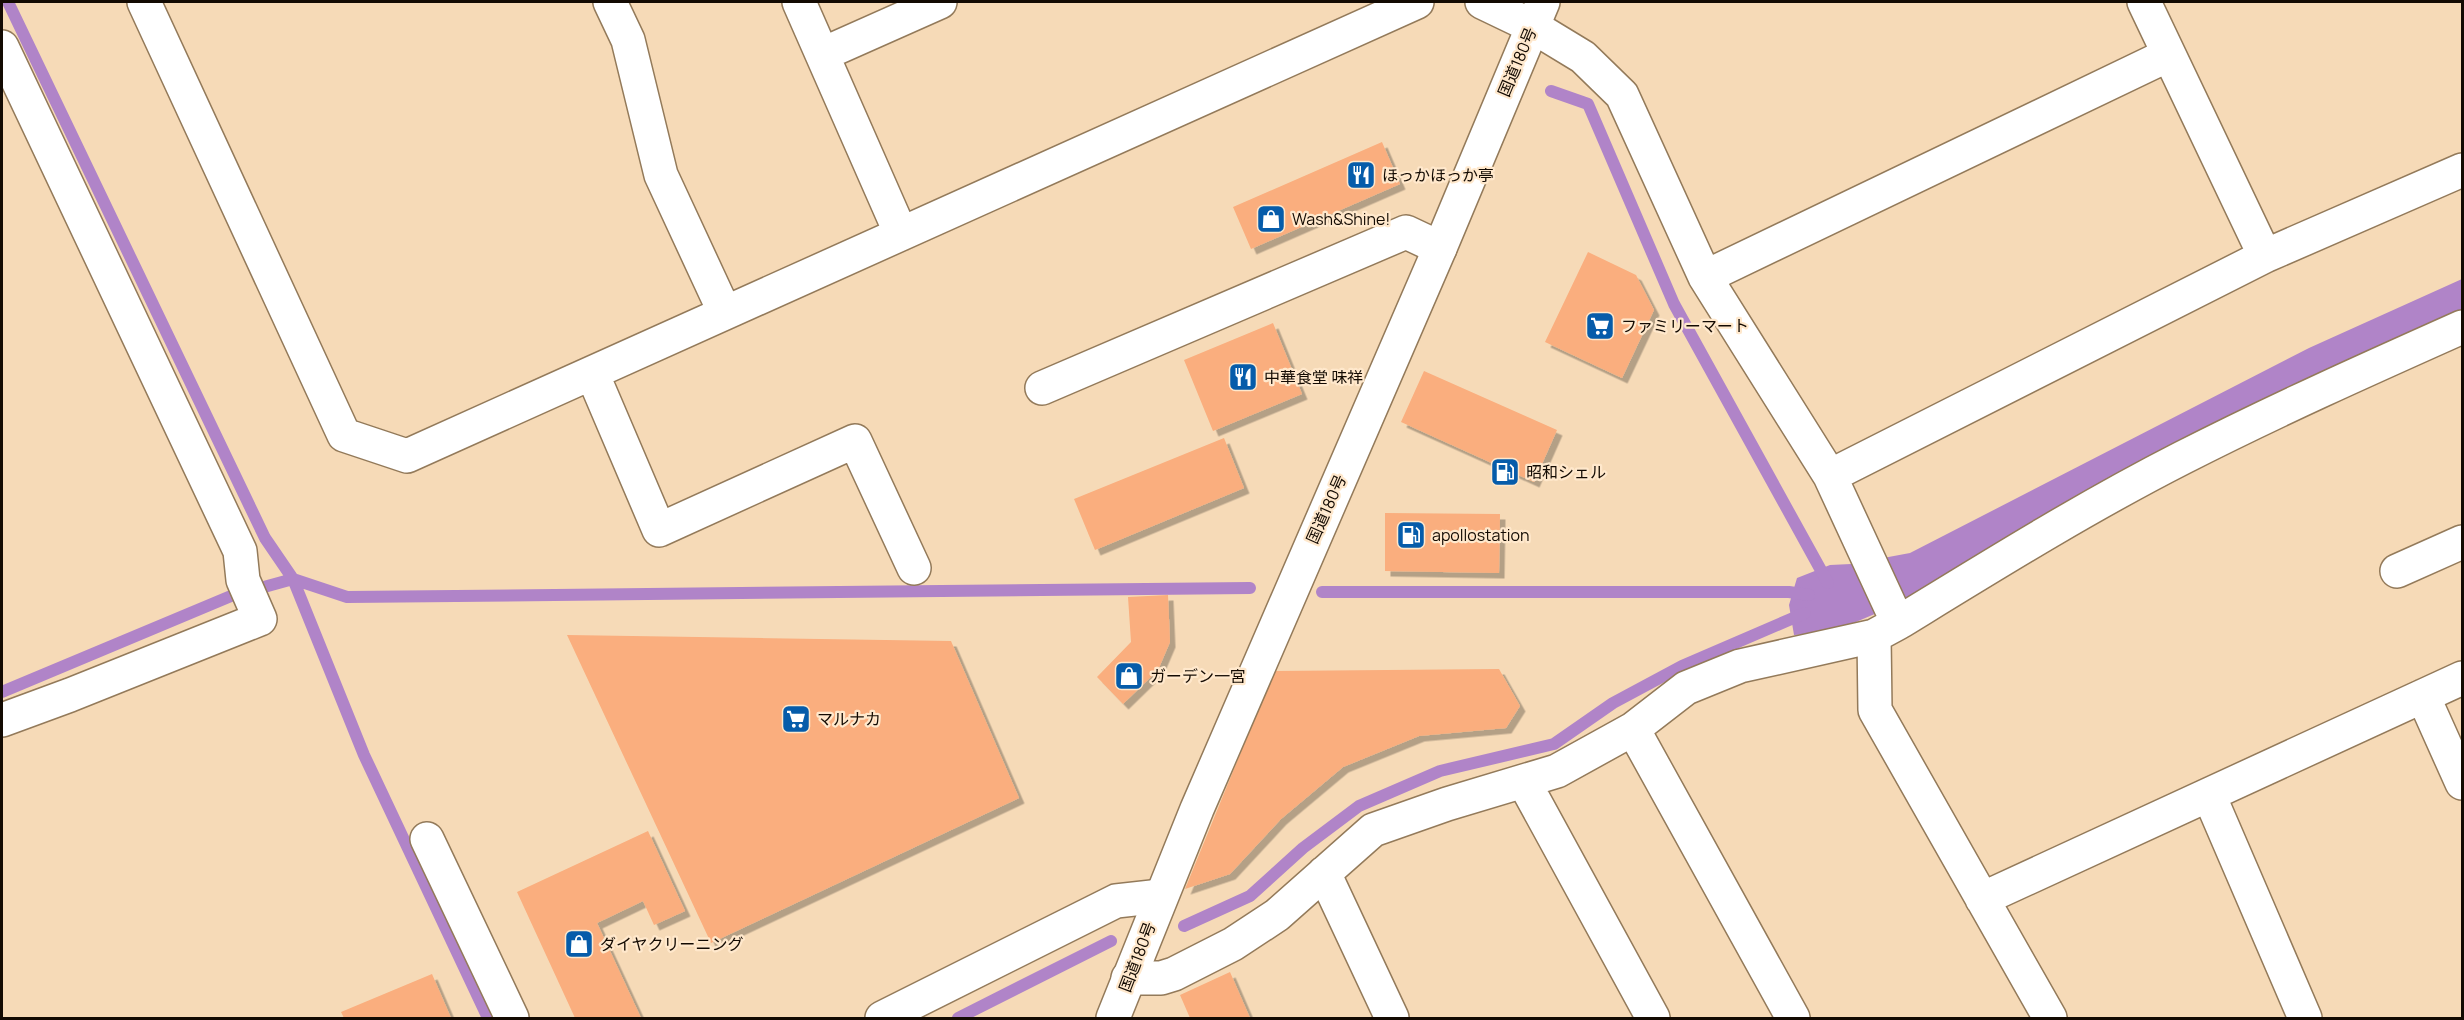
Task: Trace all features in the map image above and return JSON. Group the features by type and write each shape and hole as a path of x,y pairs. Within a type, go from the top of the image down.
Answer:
{"main road":[{"path":"144,2 344,435 407,456 1417,2"},
{"path":"610,2 628,40 661,175 725,313"},
{"path":"799,2 901,234"},
{"path":"823,54 940,2"},
{"path":"1482,2 1538,14 1622,95 1705,277 1830,476 1867,556 1887,622 1875,710 2050,1018"},
{"path":"2144,2 2265,256"},
{"name":"国道180号","path":"1113,1018 1161,896 1440,248 1538,14"},
{"path":"2,47 240,551 243,580 260,619 2,720"},
{"path":"1705,277 2168,55"},
{"path":"1830,476 2265,256 2463,170"},
{"path":"1042,388 1406,232 1440,248"},
{"path":"1128,978 1161,978 1174,974 1233,945 1277,915 1373,830 1447,804 1557,771 1633,729 1686,688 1740,666 1887,622 2180,459 2335,383 2463,327"},
{"path":"592,373 659,530 855,441 914,568"},
{"path":"2397,572 2463,542"},
{"path":"1982,899 2463,678"},
{"path":"2423,696 2463,783"},
{"path":"1633,729 1793,1018"},
{"path":"1524,782 1653,1018"},
{"path":"2209,795 2306,1018"},
{"path":"427,839 512,1018"},
{"path":"1324,873 1392,1018"},
{"path":"882,1018 1116,901 1161,896"}],"shaded area":[{"path":"2462,279 2462,316 1910,599 1830,633 1794,635 1789,605 1797,578 1830,565 1851,564 1910,553 2309,348"}],"building":[{"path":"1382,142 1400,184 1251,249 1233,207"},
{"name":"ファミリーマート","path":"1588,252 1636,275 1654,310 1622,378 1545,342"},
{"name":"中華食堂 味祥","path":"1273,323 1302,394 1213,431 1184,360"},
{"path":"1424,371 1557,430 1534,482 1401,422"},
{"path":"1224,438 1244,488 1095,550 1074,499"},
{"path":"1385,513 1500,514 1499,573 1385,571"},
{"path":"1168,595 1170,642 1158,670 1123,704 1097,677 1131,642 1128,597"},
{"name":"マルナカ","path":"567,635 951,641 1019,798 711,943"},
{"path":"1499,669 1520,706 1506,728 1419,736 1343,767 1281,819 1230,874 1185,889 1274,671"},
{"path":"648,831 685,911 654,925 643,901 597,923 641,1018 575,1018 517,892"},
{"path":"1230,972 1250,1018 1190,1018 1180,995"},
{"path":"432,974 451,1018 344,1018 341,1012"}],"waterway":[{"path":"8,2 265,538 293,579 364,755 488,1018"},
{"path":"1551,91 1588,104 1674,304 1828,583"},
{"path":"2,692 231,596 293,579 347,597 1250,588"},
{"path":"1322,592 1789,592 1809,595"},
{"path":"1184,926 1250,896 1303,848 1359,806 1440,771 1554,744 1613,703 1682,666 1805,613"},
{"path":"958,1018 1111,941"}],"place":[{"name":"ほっかほっか亭","path":"1361,175"},
{"name":"Wash&Shine!","path":"1271,219"},
{"name":"ファミリーマート","path":"1600,326"},
{"name":"中華食堂 味祥","path":"1243,377"},
{"name":"昭和シェル","path":"1505,472"},
{"name":"apollostation","path":"1411,535"},
{"name":"ガーデン一宮","path":"1129,676"},
{"name":"マルナカ","path":"796,719"},
{"name":"ダイヤクリーニング","path":"579,944"}]}
